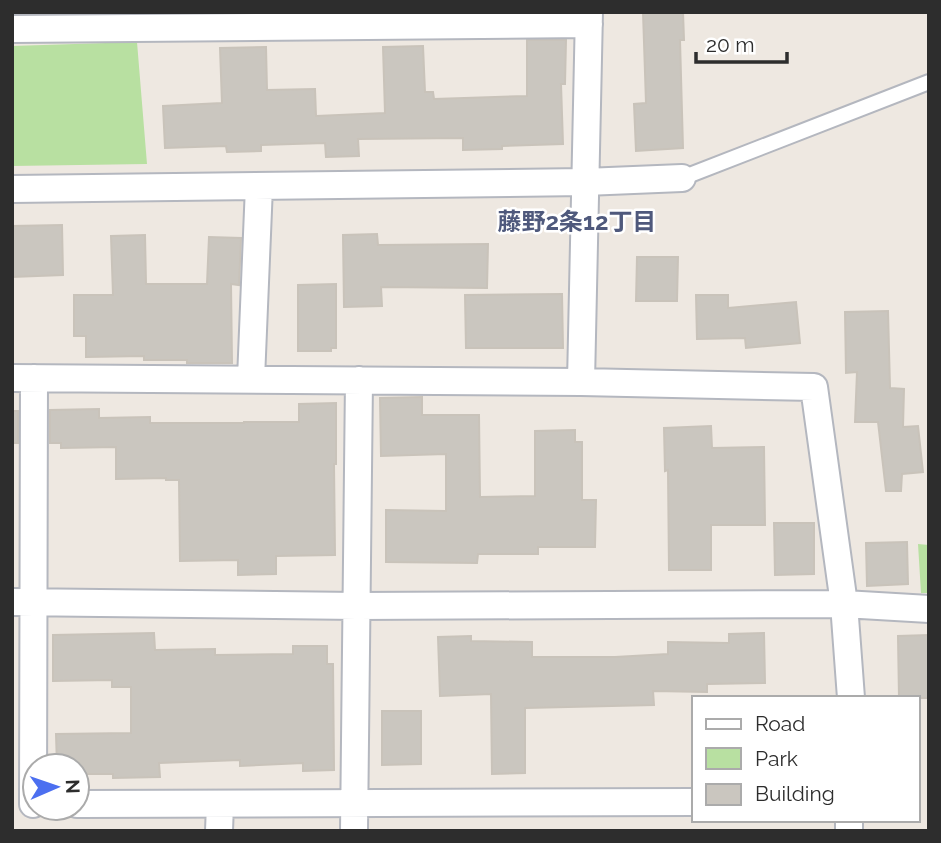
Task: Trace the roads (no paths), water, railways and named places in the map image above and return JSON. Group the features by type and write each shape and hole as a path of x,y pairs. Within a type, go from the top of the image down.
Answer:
{"street":[{"path":"12,29 192,20 589,18 581,382"},
{"path":"12,189 586,183 682,178"},
{"path":"251,379 259,186"},
{"path":"26,752 23,378 581,382 814,387 844,604 851,696"},
{"path":"354,831 359,380"},
{"path":"23,602 357,606 844,604 929,610"},
{"path":"91,804 692,802"},
{"path":"219,831 220,804"}],"lane":[{"path":"682,178 929,82"}],"district":[{"name":"藤野2条12丁目","path":"577,221"}]}
